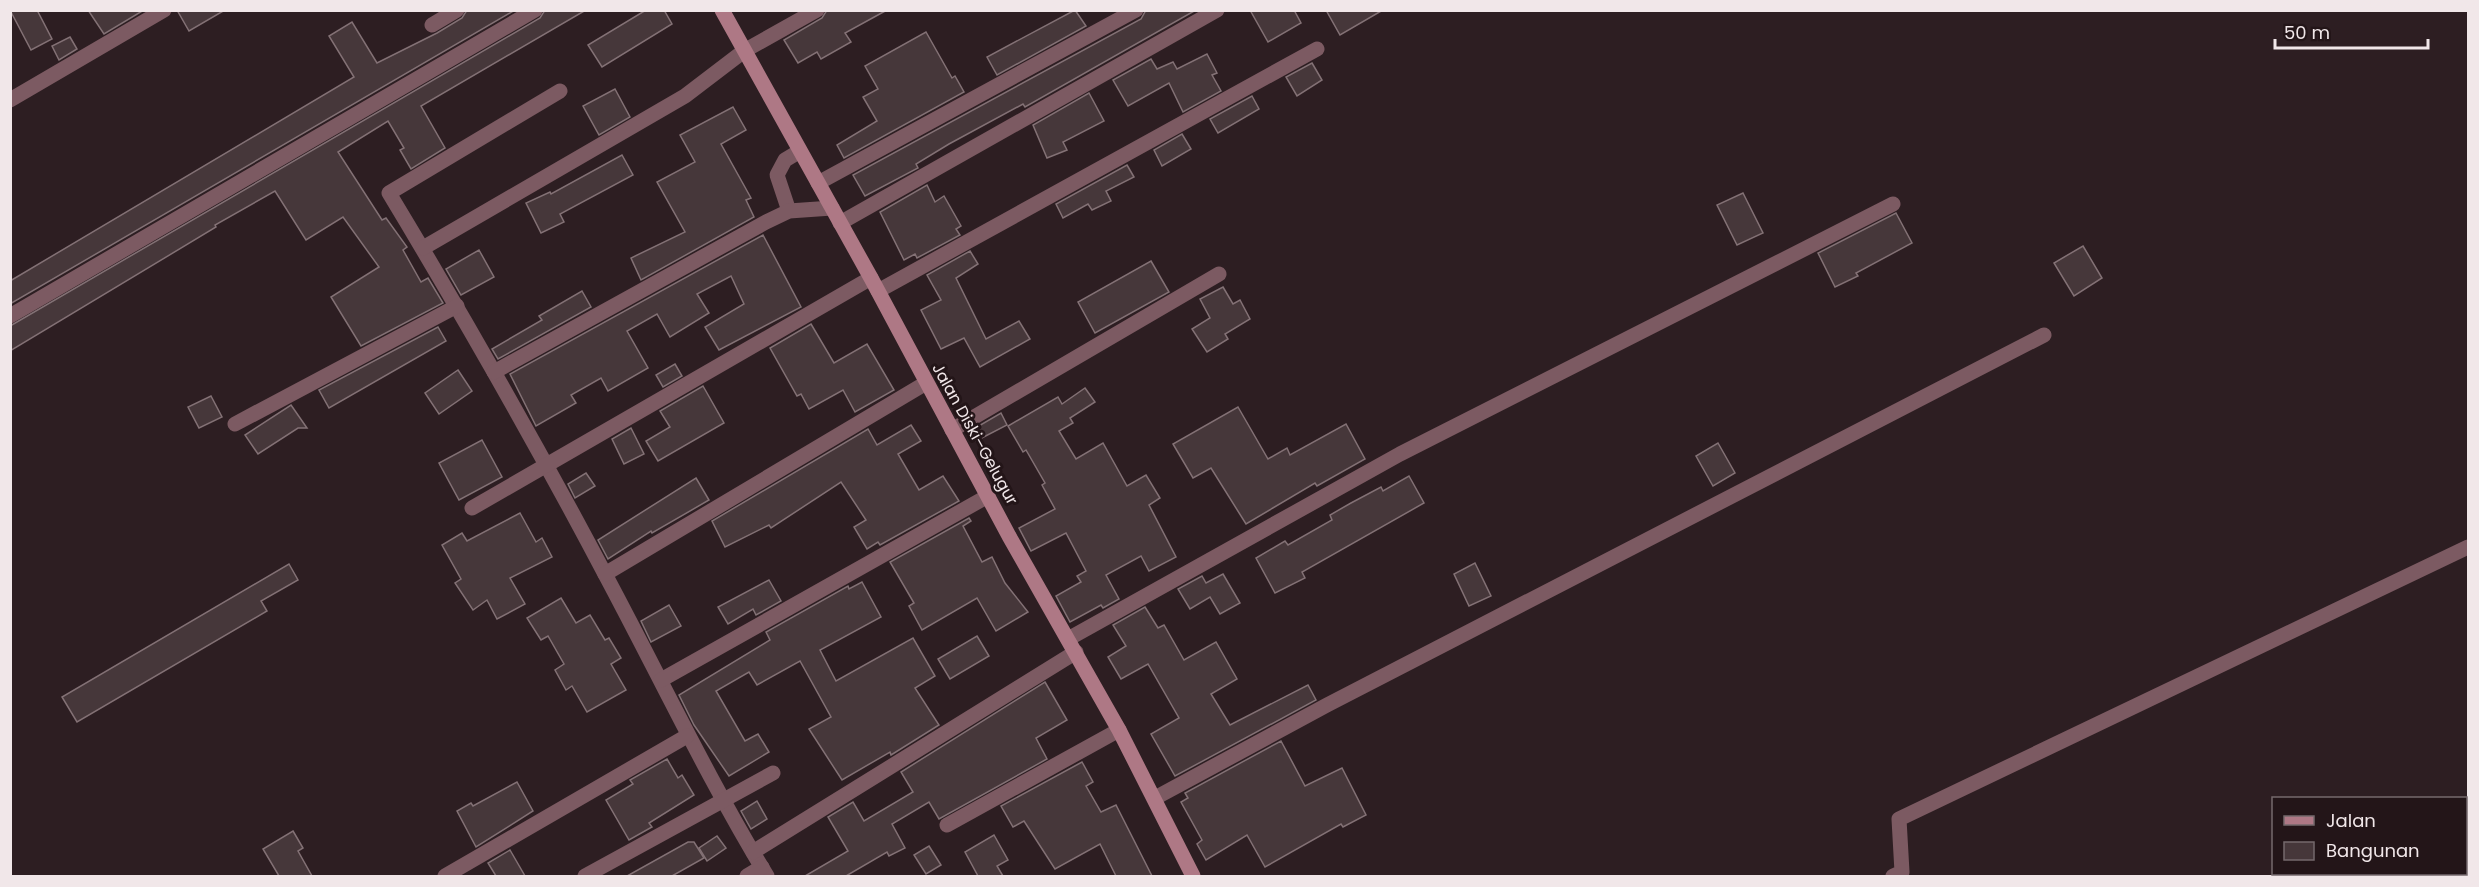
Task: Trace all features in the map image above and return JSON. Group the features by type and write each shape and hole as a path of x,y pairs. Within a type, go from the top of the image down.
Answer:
{"main road":[{"name":"Jalan Diski–Gelugur","path":"722,10 1119,730 1193,876"}],"street":[{"path":"10,100 164,10"},
{"path":"432,25 457,10"},
{"path":"10,316 535,10"},
{"path":"423,248 685,96 744,51 817,10"},
{"path":"818,183 1136,10"},
{"path":"840,223 1217,10"},
{"path":"472,508 874,284 1317,49"},
{"path":"560,91 389,193 457,306 606,574 687,736 764,872 747,876"},
{"path":"789,211 777,175 785,160 800,150"},
{"path":"753,852 1072,646 1400,454 1893,204"},
{"path":"494,372 789,211 832,208"},
{"path":"952,430 1219,274"},
{"path":"235,424 457,306"},
{"path":"1155,798 1327,705 2044,335"},
{"path":"606,574 926,383"},
{"path":"661,680 988,496"},
{"path":"1893,876 1902,872 1899,819 2469,547"},
{"path":"947,825 1119,730"},
{"path":"445,876 687,736"},
{"path":"585,876 773,773"}],"building":[{"path":"10,10 37,10 52,39 31,50"},
{"path":"88,10 144,10 104,34"},
{"path":"177,10 225,10 189,31"},
{"path":"467,10 515,10 10,304 10,281 354,77 329,36 352,22 377,63 437,33 462,18"},
{"path":"545,10 586,10 421,106 445,148 411,169 400,150 404,148 388,121 338,152 382,220 386,218 407,247 403,250 421,282 428,278 443,303 361,346 331,297 379,267 343,217 306,240 275,191 215,225 216,227 10,351 10,326 540,18"},
{"path":"646,10 664,10 672,24 602,67 588,45"},
{"path":"827,10 887,10 845,33 851,42 821,59 817,52 798,63 784,40 822,18"},
{"path":"1075,10 1086,26 997,75 987,57"},
{"path":"1146,10 1196,10 1025,107 1023,104 949,144 916,164 918,168 865,196 853,175 1141,19"},
{"path":"1250,10 1294,10 1301,23 1268,42"},
{"path":"1326,10 1383,10 1340,35"},
{"path":"926,32 952,78 955,76 964,92 844,158 837,145 877,121 863,97 878,89 865,66"},
{"path":"70,37 77,49 59,60 52,46"},
{"path":"1207,54 1217,73 1212,75 1221,91 1183,112 1169,83 1128,106 1113,80 1151,59 1157,69 1173,62 1177,69"},
{"path":"1312,63 1322,80 1297,96 1286,77"},
{"path":"615,89 630,117 599,135 583,106"},
{"path":"1089,93 1104,121 1063,142 1067,150 1047,158 1033,125"},
{"path":"1252,96 1259,109 1218,133 1210,119"},
{"path":"733,107 746,130 721,144 751,198 746,200 754,217 641,280 631,258 685,232 657,182 695,162 680,135"},
{"path":"1182,134 1191,149 1162,166 1154,150"},
{"path":"622,155 633,175 560,214 564,222 541,233 526,203 550,192 551,194"},
{"path":"1127,165 1134,177 1106,191 1111,201 1092,210 1088,204 1063,218 1056,204"},
{"path":"927,185 935,202 944,196 961,226 956,229 960,235 917,258 915,254 904,260 880,212"},
{"path":"1743,193 1763,233 1737,245 1717,205"},
{"path":"1896,213 1912,243 1856,273 1858,276 1835,287 1818,253"},
{"path":"763,235 801,307 719,350 705,327 744,304 731,276 697,294 709,313 670,337 657,314 627,331 648,368 608,391 601,378 571,395 576,403 536,426 510,374"},
{"path":"2083,246 2102,278 2074,296 2054,263"},
{"path":"479,250 494,277 461,295 446,269"},
{"path":"970,251 978,264 956,278 986,339 1019,321 1030,339 980,367 964,338 941,349 921,310 941,300 927,275"},
{"path":"1151,261 1169,292 1095,333 1078,302"},
{"path":"1223,287 1233,304 1240,300 1250,319 1225,334 1228,339 1207,352 1192,329 1210,318 1200,299"},
{"path":"582,291 591,307 498,359 492,349 542,320 539,316"},
{"path":"811,324 834,363 867,344 894,390 855,412 843,390 809,409 801,394 797,396 770,348"},
{"path":"438,327 446,341 329,408 319,390"},
{"path":"675,364 682,376 663,387 656,375"},
{"path":"458,370 472,391 439,414 425,393"},
{"path":"703,386 724,423 658,461 646,441 670,427 660,411"},
{"path":"1085,388 1095,402 1070,418 1073,423 1059,431 1076,459 1103,443 1127,486 1146,475 1160,498 1149,505 1176,557 1149,571 1141,556 1106,575 1119,599 1103,608 1101,605 1070,622 1056,596 1081,582 1077,576 1086,571 1066,533 1031,551 1019,528 1055,509 1042,485 1045,483 1026,450 1023,452 1008,426 1058,397 1062,404"},
{"path":"211,396 222,417 199,428 188,407"},
{"path":"291,405 307,428 298,428 258,454 245,435"},
{"path":"1238,407 1268,459 1287,448 1290,455 1346,424 1365,459 1317,486 1315,483 1246,524 1211,468 1193,478 1173,444"},
{"path":"1001,413 1007,425 976,441 970,431"},
{"path":"911,425 921,441 898,454 919,490 943,476 959,501 880,545 878,542 867,549 854,527 866,520 841,482 771,528 769,525 725,547 712,521 868,429 877,445"},
{"path":"631,428 644,454 624,464 612,439"},
{"path":"482,440 502,477 459,500 439,463"},
{"path":"1718,443 1735,473 1713,486 1696,456"},
{"path":"586,473 595,486 575,498 568,484"},
{"path":"1409,476 1424,503 1302,572 1305,578 1275,593 1256,558 1285,541 1288,545 1332,520 1330,515 1351,503 1381,487 1383,491"},
{"path":"696,478 709,500 652,533 651,531 608,559 598,540"},
{"path":"520,513 536,542 542,538 552,557 510,578 525,604 497,619 487,600 473,610 455,583 461,579 442,545 462,533 467,541"},
{"path":"969,518 971,521 963,526 982,562 992,557 1005,583 1028,612 996,631 977,598 922,630 909,606 914,603 890,562"},
{"path":"1475,563 1491,596 1469,606 1454,574"},
{"path":"289,564 298,580 261,601 267,611 77,722 62,697"},
{"path":"1223,574 1240,603 1220,614 1210,597 1190,609 1178,589 1202,576 1206,583"},
{"path":"769,580 781,601 756,615 753,609 728,624 718,607"},
{"path":"862,582 881,617 820,650 836,681 913,638 935,676 915,688 939,725 891,755 890,752 842,780 809,729 831,717 800,661 757,685 749,672 716,691 745,741 758,734 769,752 729,776 694,725 679,695 770,640 766,632 848,586 849,589"},
{"path":"561,598 576,623 590,615 605,640 609,638 621,658 611,664 626,690 587,712 572,686 566,690 555,670 564,664 548,636 541,640 527,618"},
{"path":"669,605 681,626 651,642 641,621"},
{"path":"1145,607 1158,628 1164,625 1184,660 1216,642 1237,679 1211,694 1230,725 1308,685 1316,700 1175,776 1151,734 1179,718 1148,664 1121,679 1108,657 1126,646 1113,625"},
{"path":"977,636 989,656 950,679 938,659"},
{"path":"1045,682 1067,720 1036,738 1047,759 939,819 929,802 892,824 905,848 889,856 887,852 846,876 805,876 848,851 828,817 853,802 864,821 913,792 901,772"},
{"path":"1281,741 1305,786 1342,768 1366,815 1343,827 1341,824 1265,867 1247,835 1206,860 1197,844 1202,840 1181,802 1188,798 1185,793"},
{"path":"667,759 678,778 682,775 694,795 649,823 652,827 629,840 606,800 633,784 630,780"},
{"path":"1082,762 1093,782 1086,786 1101,812 1116,805 1152,876 1116,876 1100,844 1055,869 1024,821 1013,827 1001,806"},
{"path":"517,782 533,811 476,847 457,811 471,803 473,806"},
{"path":"757,801 767,819 751,829 741,811"},
{"path":"293,831 303,848 298,851 312,876 279,876 263,849"},
{"path":"994,835 1008,860 997,866 1003,876 978,876 965,852"},
{"path":"717,836 726,848 707,861 699,848"},
{"path":"688,842 694,842 704,858 672,876 627,876"},
{"path":"929,846 941,865 926,874 914,855"},
{"path":"510,850 525,876 496,876 488,863"}]}
